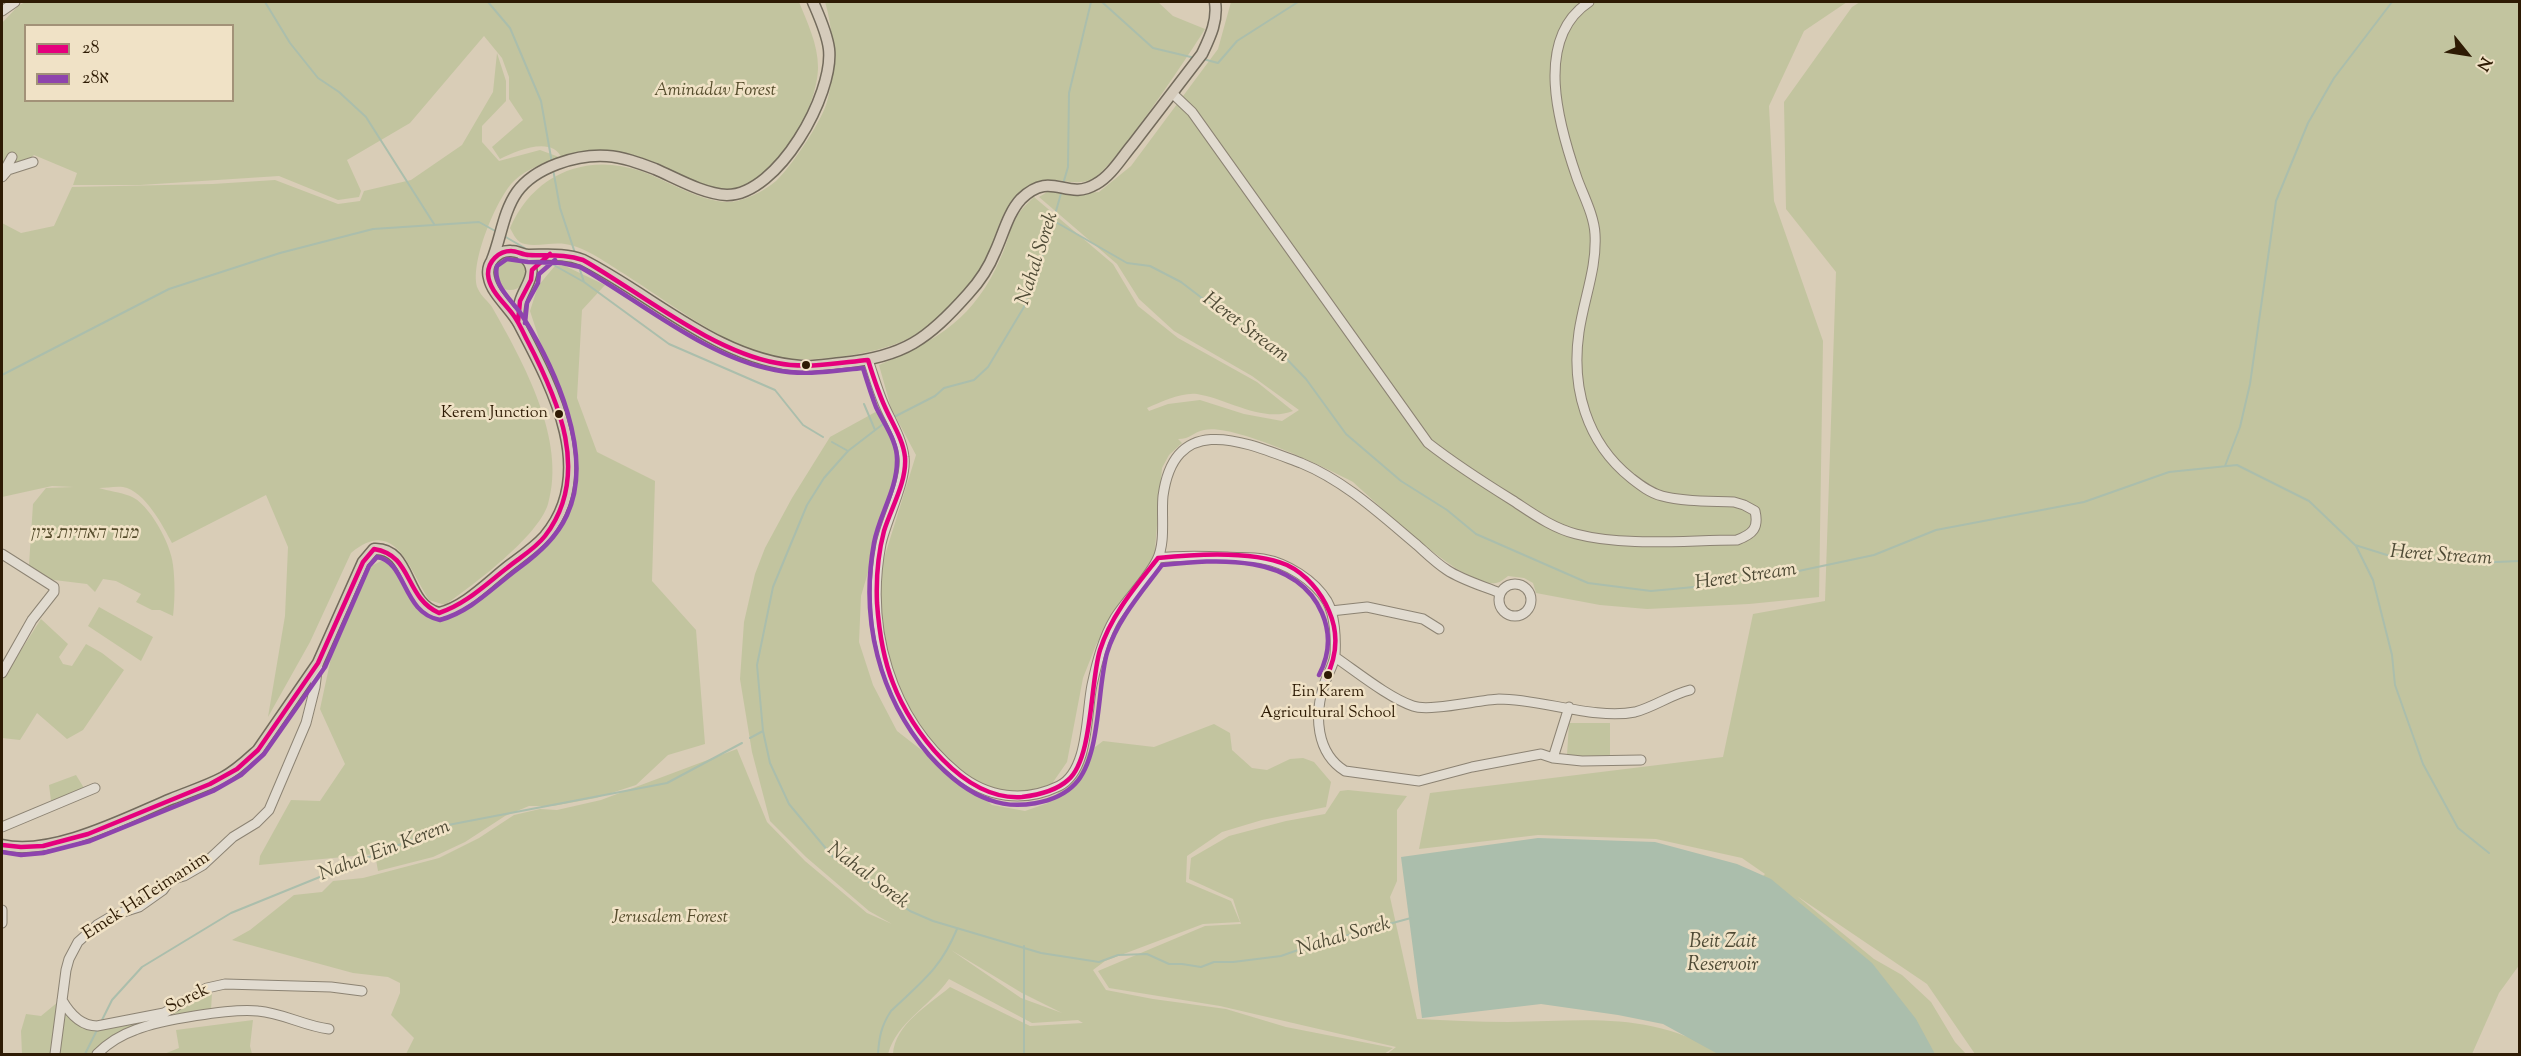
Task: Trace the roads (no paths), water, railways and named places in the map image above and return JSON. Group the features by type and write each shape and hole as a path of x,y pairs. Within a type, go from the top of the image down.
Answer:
{"main road":[{"path":"2,845 43,846 86,834 221,779 258,750 318,663 363,562 374,549 387,550 397,558 418,597 429,609 439,613 462,602 536,545 556,521 564,502 570,465 559,408 518,322 488,275 507,211 516,194 529,179 552,166 595,156 619,158 640,164 703,189 727,195 748,190 771,176 795,145 819,101 824,84 829,48 813,2"},
{"path":"492,260 501,253 563,254 583,260 708,336 757,358 802,366 868,360 915,344 929,334 980,280 1018,202 1039,186 1051,184 1070,190 1083,189 1101,180 1116,166 1202,54 1212,34 1217,12 1215,2"},
{"path":"502,231 517,253 528,260 532,270 531,280 520,301 518,322"},
{"path":"532,270 550,254"},
{"path":"495,289 510,295 526,289"}],"street":[{"path":"2,11 15,2"},
{"path":"1172,93 1192,112 1428,443 1457,465 1551,525 1575,534 1632,540 1737,540 1749,536 1755,529 1757,521 1755,511 1734,502 1662,496 1648,491 1620,470 1602,450 1588,424 1580,400 1578,340 1594,267 1595,230 1563,140 1556,98 1556,58 1558,42 1566,27 1575,13 1589,2"},
{"path":"2,176 12,157"},
{"path":"2,176 8,170 33,162"},
{"path":"868,360 905,462 882,542 876,585 878,631 887,670 895,693 909,718 931,747 962,778 988,792 1014,797 1029,795 1065,783 1074,774 1083,748 1092,685 1101,649 1114,620 1158,558 1163,496 1167,478 1176,458 1185,448 1199,441 1214,438 1230,439 1319,471 1365,501 1447,570 1500,593"},
{"path":"2,554 54,587 54,592 32,620 2,673"},
{"path":"1158,558 1180,555 1263,558 1287,565 1305,578 1326,600 1331,611 1335,657 1319,700 1320,732 1325,752 1337,766 1345,771 1419,781 1472,767 1541,754 1553,758 1582,761 1641,760"},
{"path":"1331,611 1367,607 1423,619 1439,629"},
{"path":"1335,657 1413,706 1428,708 1497,699 1521,700 1592,712 1634,712 1690,690"},
{"name":"Emek HaTeimanim","path":"55,1054 69,959 78,942 114,915 139,907 163,890 170,880 184,876 204,865 232,837 256,823 268,810 306,723 318,663"},
{"path":"1553,758 1569,707"},
{"path":"2,827 95,788"},
{"path":"2,910 2,923"},
{"name":"Sorek","path":"62,1000 80,1022 88,1026 97,1026 164,1013 207,988 225,984 323,986 362,991"},
{"path":"97,1054 104,1047 136,1029 236,1011 257,1010 284,1015 314,1027 329,1029"}],"water":[{"name":"Beit Zait Reservoir","path":"1538,838 1655,842 1737,864 1771,879 1872,963 1916,1019 1935,1054 1718,1054 1663,1024 1541,1004 1422,1018 1401,857"}],"waterway":[{"path":"265,2 290,43 318,78 339,92 366,117 434,224"},
{"path":"488,2 510,28 541,101 552,163"},
{"name":"Nahal Sorek","path":"1063,184 1068,167 1069,93 1091,2"},
{"path":"1102,2 1153,48 1195,58"},
{"path":"1203,59 1218,63 1237,41 1298,2"},
{"path":"2225,466 2240,427 2250,384 2276,201 2308,123 2334,78 2392,2"},
{"path":"553,169 560,208 575,253"},
{"name":"Nahal Sorek","path":"892,418 935,396 944,388 974,380 988,367 1024,307 1048,239 1062,190"},
{"name":"Heret Stream","path":"1054,221 1127,263 1150,266 1181,282 1232,321 1276,348 1306,379 1346,434 1401,481 1447,510 1476,534 1588,583 1651,591 1775,576 1874,555 1936,530 2084,502 2169,472 2237,465 2309,501 2355,545 2387,555 2472,563 2520,561"},
{"path":"2,375 169,289 280,253 373,229 479,222 497,232"},
{"path":"504,236 528,250"},
{"path":"543,259 584,282 669,344 775,390 803,425 823,437"},
{"path":"577,261 584,282"},
{"path":"864,404 875,430"},
{"name":"Nahal Sorek","path":"887,421 848,451 824,478 807,505 773,587 757,665 763,731 770,763 789,804 833,857 910,911 933,921 1041,953 1099,962 1118,955 1147,954 1169,964 1201,967 1214,962 1281,956 1312,945 1411,918"},
{"path":"832,442 848,451"},
{"path":"2356,546 2373,580 2392,655 2395,685 2423,764 2458,828 2489,853"},
{"path":"750,738 763,731"},
{"name":"Nahal Ein Kerem","path":"101,1022 112,1000 142,967 231,913 448,825 667,783 742,743"},
{"path":"878,1054 881,1032 891,1011 937,965 957,929"},
{"path":"1024,946 1024,1054"},
{"name":"Nahal Ein Kerem","path":"85,1054 97,1030"}],"place":[{"name":"Kerem Junction","path":"559,414"},
{"name":"Ein Karem Agricultural School","path":"1328,675"}],"park label":[{"name":"Aminadav Forest","path":"715,92"},
{"name":"מנזר האחיות ציון","path":"84,535"},
{"name":"Jerusalem Forest","path":"670,919"}]}
